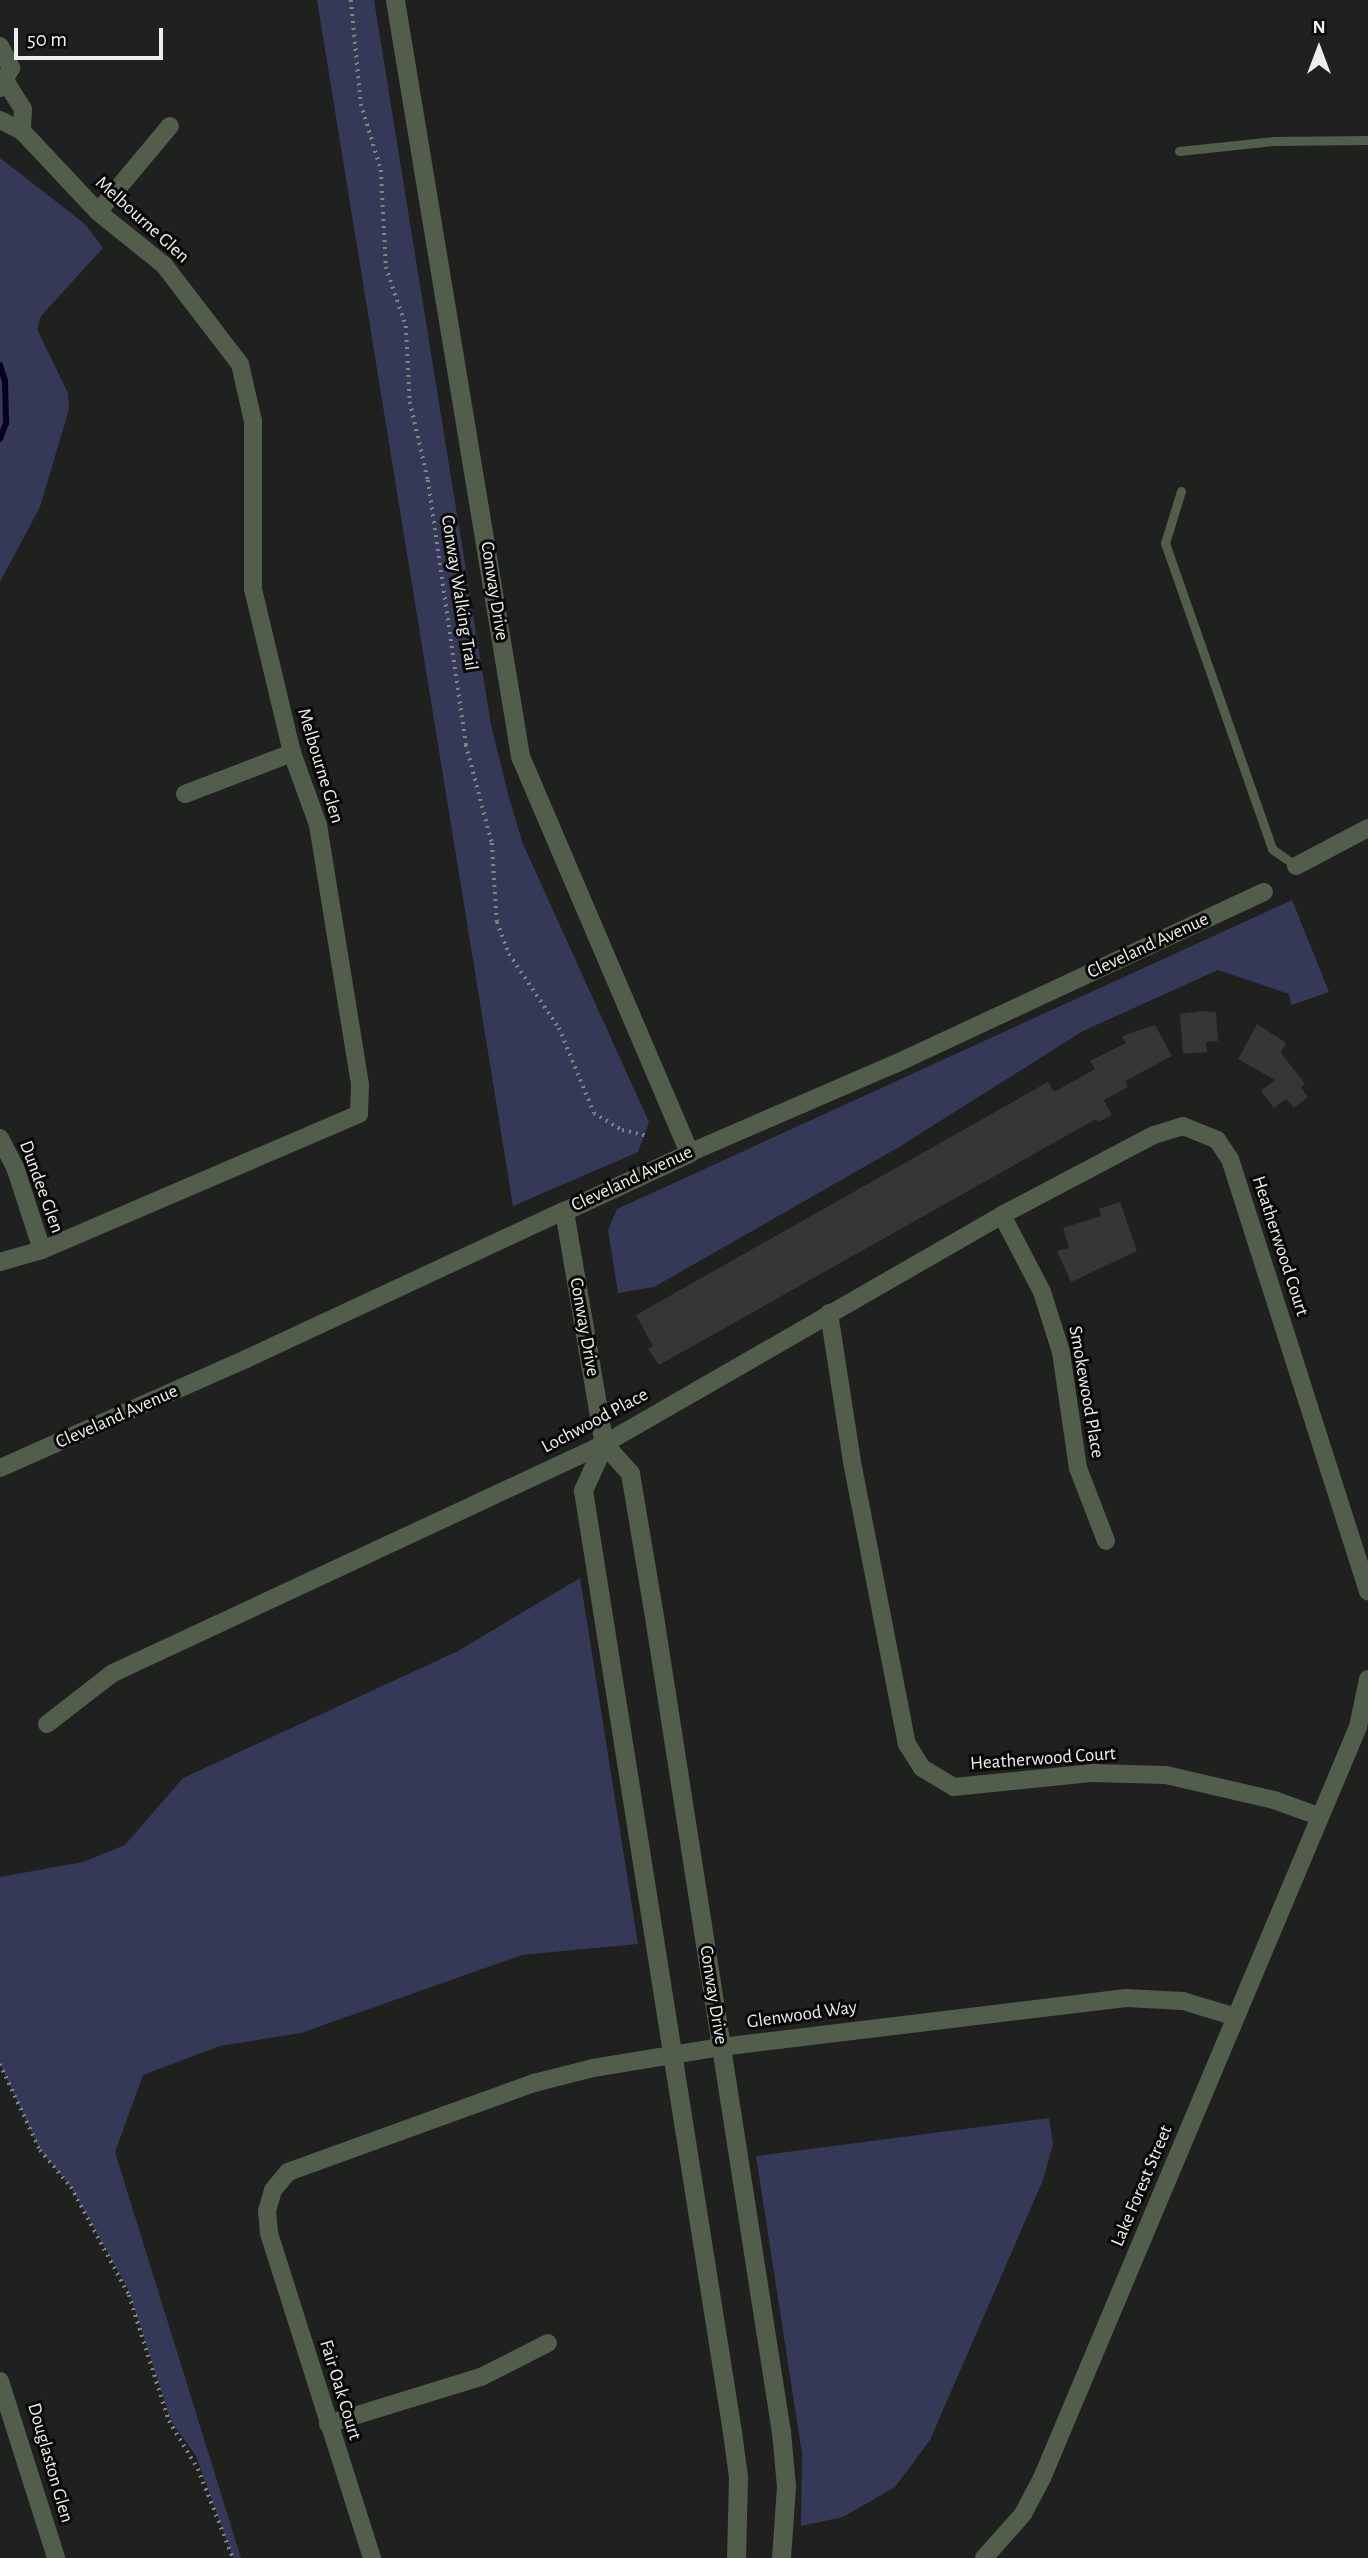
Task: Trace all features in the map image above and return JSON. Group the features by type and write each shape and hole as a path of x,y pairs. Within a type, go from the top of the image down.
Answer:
{"street":[{"name":"Conway Drive","path":"395,0 520,756 689,1153"},
{"path":"0,46 10,61 3,85 23,109 22,131"},
{"name":"Melbourne Glen","path":"0,120 22,131 98,212 164,265 240,364 253,421 253,589 292,753 318,825 360,1085 359,1114 42,1250 0,1262"},
{"path":"98,212 170,126"},
{"path":"185,794 292,753"},
{"path":"1296,866 1368,828"},
{"name":"Cleveland Avenue","path":"0,1468 188,1386 689,1153 895,1064 1264,892"},
{"name":"Heatherwood Court","path":"1154,1135 1183,1126 1217,1140 1230,1159 1368,1591"},
{"name":"Lochwood Place","path":"47,1724 113,1673 604,1444 1002,1215 1154,1135"},
{"name":"Dundee Glen","path":"0,1138 15,1167 42,1250"},
{"name":"Conway Drive","path":"564,1211 604,1444 630,1473 781,2432 786,2486 781,2558"},
{"name":"Smokewood Place","path":"1002,1215 1042,1292 1061,1352 1078,1468 1106,1541"},
{"name":"Heatherwood Court","path":"829,1313 852,1462 907,1744 922,1768 954,1787 1093,1773 1166,1775 1274,1800 1318,1816"},
{"path":"604,1444 583,1490 676,2055 738,2477 736,2558"},
{"path":"1318,1816 1358,1727 1368,1679"},
{"name":"Lake Forest Street","path":"984,2558 1023,2514 1042,2478 1318,1816"},
{"name":"Glenwood Way","path":"269,2233 267,2211 273,2190 288,2172 534,2083 721,2047 1126,1998 1183,2001 1236,2017"},
{"name":"Fair Oak Court","path":"269,2233 372,2558"},
{"path":"328,2424 481,2377 548,2343"},
{"name":"Douglaston Glen","path":"0,2381 56,2558"}],"lane":[{"path":"1179,151 1274,141 1368,140"},
{"path":"1181,491 1165,543 1272,849 1296,866"}],"path":[{"name":"Conway Walking Trail","path":"351,0 361,104 381,170 386,267 406,326 410,402 428,480 466,745 492,843 497,922 509,954 559,1028 594,1113 622,1130 647,1136"},
{"path":"0,2064 40,2150 71,2187 129,2295 169,2421 198,2469 233,2558"}],"shaded area":[{"path":"317,0 374,0 491,725 523,844 649,1122 638,1152 513,1206"},
{"path":"0,158 85,224 103,248 41,316 37,329 68,393 69,409 40,507 0,582"},
{"path":"1292,900 1329,992 1291,1005 1289,994 1218,970 1083,1031 899,1147 654,1287 618,1293 608,1230 617,1209"},
{"path":"580,1578 638,1944 522,1955 301,2033 220,2046 143,2075 115,2152 241,2558 233,2558 196,2456 171,2421 128,2289 71,2187 40,2150 0,2064 0,1877 83,1862 125,1845 183,1778 458,1651"},
{"path":"1049,2118 1053,2144 1043,2180 930,2440 895,2487 843,2517 801,2526 802,2454 756,2156"}],"building":[{"path":"1216,1012 1218,1041 1206,1042 1207,1052 1183,1054 1180,1014"},
{"path":"1257,1024 1286,1043 1281,1053 1305,1084 1301,1087 1308,1097 1294,1108 1286,1099 1274,1108 1261,1091 1275,1080 1238,1059"},
{"path":"1155,1025 1172,1056 1125,1081 1128,1087 1104,1100 1112,1115 1098,1122 1096,1119 659,1365 648,1349 653,1346 636,1315 1048,1082 1054,1092 1095,1069 1090,1061 1126,1043 1122,1036"},
{"path":"1120,1202 1137,1251 1071,1282 1057,1251 1069,1248 1063,1228 1101,1216 1099,1209"}],"waterway":[{"path":"0,365 5,381 6,423 0,439"}]}
